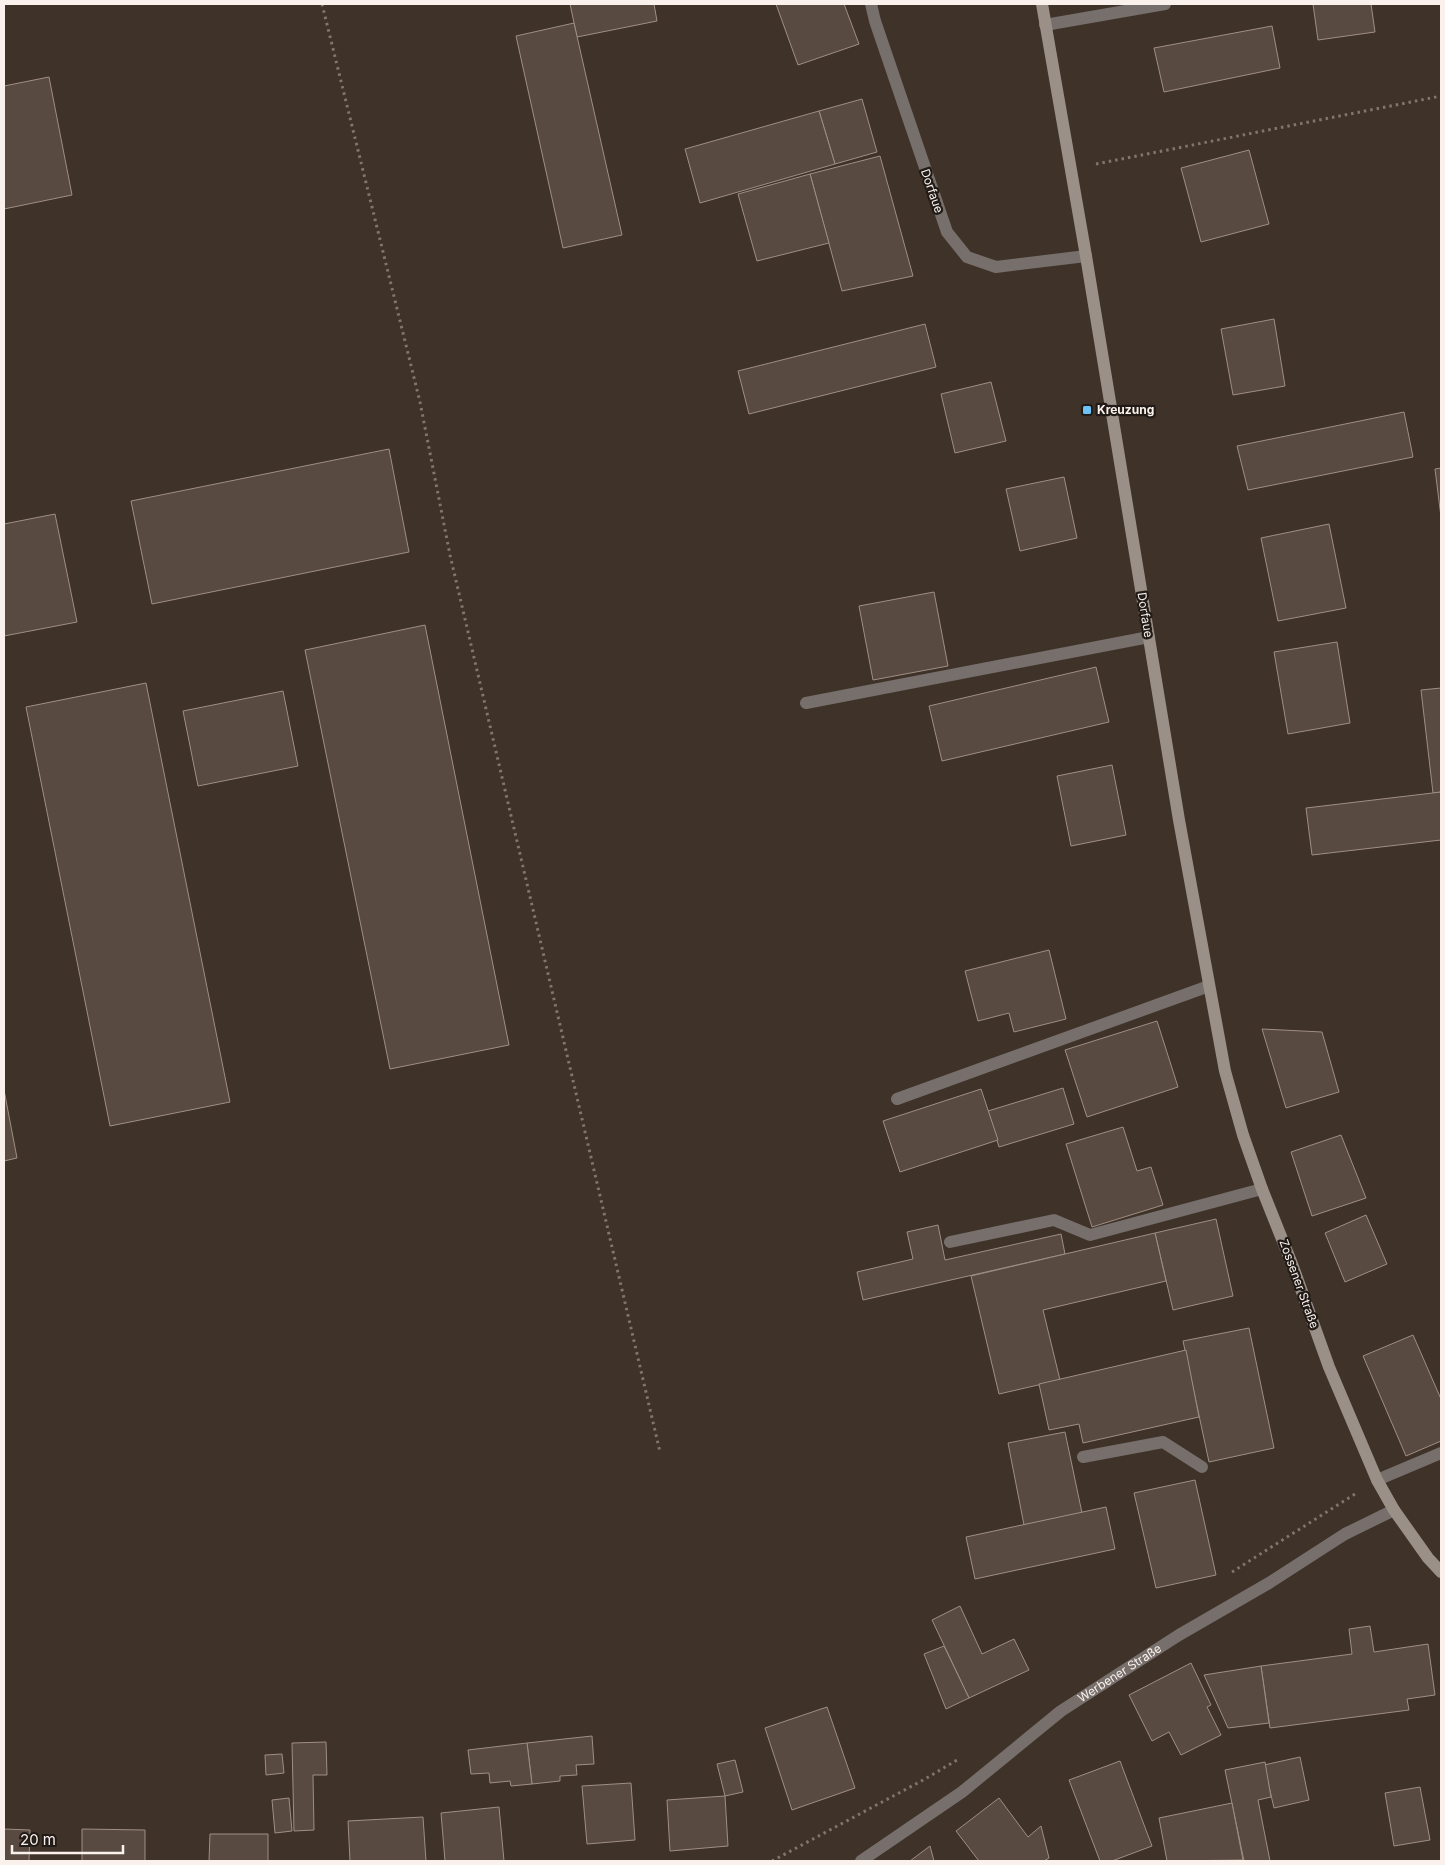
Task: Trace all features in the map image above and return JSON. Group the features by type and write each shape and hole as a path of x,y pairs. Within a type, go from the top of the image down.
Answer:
{"main road":[{"name":"Dorfaue","path":"1042,4 1086,256 1178,820 1208,980"},
{"name":"Zossener Straße","path":"1208,980 1225,1071 1243,1135 1329,1367 1377,1480 1394,1510 1428,1558 1441,1572"}],"street":[{"name":"Dorfaue","path":"871,4 947,232 967,257 996,267 1086,256"},
{"path":"1046,25 1165,4"},
{"path":"806,703 1149,637"},
{"path":"897,1099 1208,980"},
{"path":"950,1242 1054,1220 1090,1235 1262,1189"},
{"path":"1083,1457 1163,1442 1202,1467"},
{"path":"1377,1480 1441,1453"},
{"name":"Werbener Straße","path":"861,1861 962,1792 1061,1711 1345,1534 1394,1510"}],"path":[{"path":"322,4 420,402 454,574 660,1452"},
{"path":"1070,170 1441,96"}],"building":[{"path":"570,4 654,4 657,21 577,37"},
{"path":"776,4 844,4 859,44 798,65"},
{"path":"1313,4 1371,4 1375,32 1318,40"},
{"path":"574,23 622,235 563,248 516,36"},
{"path":"1272,26 1280,68 1164,92 1154,48"},
{"path":"49,77 72,195 4,209 4,86"},
{"path":"862,99 877,152 835,164 819,111"},
{"path":"819,111 835,164 700,203 685,149"},
{"path":"1249,150 1269,224 1201,242 1181,168"},
{"path":"880,156 913,276 842,291 810,174"},
{"path":"810,174 829,243 757,261 738,194"},
{"path":"1274,319 1285,386 1233,395 1221,329"},
{"path":"925,324 936,367 749,414 738,371"},
{"path":"991,382 1006,441 955,453 941,394"},
{"path":"1404,412 1413,457 1248,490 1237,446"},
{"path":"389,449 409,552 152,604 131,501"},
{"path":"1441,468 1441,517 1435,469"},
{"path":"1064,477 1077,538 1020,551 1006,489"},
{"path":"55,514 77,622 4,636 4,524"},
{"path":"1329,524 1346,608 1278,621 1261,538"},
{"path":"934,592 948,666 873,680 859,606"},
{"path":"425,625 509,1045 390,1069 305,650"},
{"path":"1337,642 1350,723 1288,734 1274,652"},
{"path":"1096,667 1109,722 942,761 929,706"},
{"path":"146,683 230,1102 110,1126 26,707"},
{"path":"1441,688 1441,792 1433,793 1421,690"},
{"path":"283,691 298,766 198,786 183,711"},
{"path":"1112,765 1126,835 1071,846 1057,776"},
{"path":"1441,792 1441,840 1312,855 1306,808"},
{"path":"1049,950 1066,1019 1014,1032 1009,1013 978,1021 965,971"},
{"path":"1157,1021 1178,1087 1087,1117 1065,1050"},
{"path":"1262,1029 1322,1032 1339,1092 1286,1108"},
{"path":"1063,1088 1074,1124 999,1147 988,1111"},
{"path":"981,1089 998,1140 900,1172 883,1121"},
{"path":"4,1090 17,1158 4,1161"},
{"path":"1123,1127 1137,1171 1151,1167 1163,1205 1092,1227 1066,1144"},
{"path":"1341,1135 1366,1198 1312,1216 1291,1152"},
{"path":"1366,1215 1387,1264 1345,1282 1325,1233"},
{"path":"1216,1219 1233,1296 1173,1310 1155,1233"},
{"path":"938,1225 945,1260 1061,1234 1065,1254 863,1300 857,1272 913,1259 907,1232"},
{"path":"1155,1233 1166,1281 1043,1310 1060,1380 999,1394 971,1276"},
{"path":"1249,1328 1274,1448 1209,1462 1183,1341"},
{"path":"1413,1335 1441,1399 1441,1441 1406,1456 1363,1356"},
{"path":"1186,1350 1199,1417 1083,1443 1079,1424 1049,1430 1039,1384"},
{"path":"1065,1432 1082,1513 1024,1525 1008,1443"},
{"path":"1195,1480 1216,1575 1156,1588 1134,1493"},
{"path":"1106,1507 1115,1549 975,1579 966,1537"},
{"path":"960,1606 982,1654 1014,1639 1029,1670 969,1698 932,1620"},
{"path":"1370,1626 1374,1652 1428,1644 1435,1695 1407,1699 1409,1710 1270,1728 1261,1666 1352,1654 1349,1629"},
{"path":"944,1646 969,1698 946,1709 924,1654"},
{"path":"1191,1663 1211,1705 1207,1707 1221,1735 1181,1755 1169,1732 1152,1741 1129,1695"},
{"path":"1261,1666 1269,1723 1228,1728 1204,1675"},
{"path":"827,1707 855,1788 792,1810 765,1728"},
{"path":"592,1736 594,1764 576,1765 577,1775 560,1776 560,1781 532,1784 527,1743"},
{"path":"326,1742 327,1775 313,1775 314,1830 294,1831 292,1743"},
{"path":"527,1743 532,1784 511,1786 510,1781 490,1783 489,1773 471,1774 468,1750"},
{"path":"282,1754 284,1773 266,1775 265,1755"},
{"path":"1300,1757 1309,1800 1274,1808 1264,1765"},
{"path":"735,1760 743,1792 725,1796 717,1764"},
{"path":"1120,1761 1152,1846 1112,1861 1100,1861 1069,1780"},
{"path":"1265,1762 1271,1797 1258,1800 1270,1861 1244,1861 1225,1770"},
{"path":"631,1783 635,1840 587,1844 582,1786"},
{"path":"1420,1787 1430,1840 1394,1846 1385,1793"},
{"path":"725,1796 728,1846 670,1851 667,1800"},
{"path":"289,1798 292,1831 275,1833 272,1800"},
{"path":"999,1798 1028,1837 1041,1826 1049,1858 1044,1861 979,1861 956,1831"},
{"path":"1232,1803 1243,1860 1167,1861 1159,1818"},
{"path":"499,1807 504,1861 445,1861 441,1813"},
{"path":"423,1817 426,1861 350,1861 348,1821"},
{"path":"4,1829 30,1830 29,1861 4,1861"},
{"path":"82,1829 145,1830 145,1861 82,1861"},
{"path":"210,1834 268,1834 268,1861 209,1861"},
{"path":"930,1846 934,1861 910,1861"}],"place":[{"name":"Kreuzung","path":"1087,410"}]}
